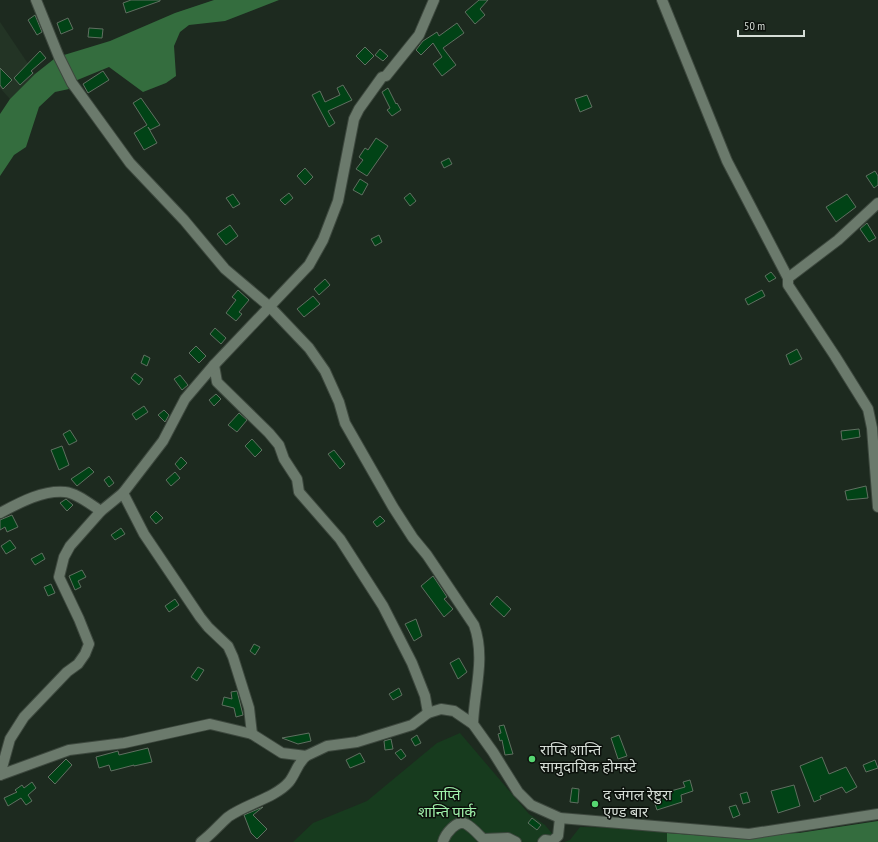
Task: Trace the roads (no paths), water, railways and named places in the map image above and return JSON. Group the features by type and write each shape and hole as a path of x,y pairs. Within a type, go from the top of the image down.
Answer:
{"street":[{"path":"36,0 59,57 72,83 130,163 184,220 225,269 270,307 309,348 325,372 339,402 345,423 393,507 474,626 481,654 473,724"},
{"path":"0,775 10,739 24,717 67,672 78,664 85,654 89,644 79,619 59,578 60,568 70,546 101,511 123,493 162,441 185,399 214,364 309,265 323,240 338,201 354,119 359,109 382,77 386,76 419,35 434,0"},
{"path":"662,0 727,161 788,278 788,285 868,409 872,428 878,507"},
{"path":"788,278 838,240 878,203"},
{"path":"214,364 217,382 269,433 278,445 284,459 296,479 299,492 340,539 383,606 412,662 425,696 428,713"},
{"path":"0,513 35,496 65,492 74,495 101,511"},
{"path":"123,493 144,534 200,617 228,646 249,708 252,734"},
{"path":"201,842 228,818 249,804 279,790 290,781 298,763 306,756 327,746 357,742 412,725 428,713 441,709 454,711 473,724 493,752 518,792 530,805 560,818 749,834 878,814"},
{"path":"0,775 69,750 124,744 210,724 252,734 282,753 306,756"},
{"path":"549,842 558,836 560,818"},
{"path":"443,842 452,828 460,823 466,823 483,839 508,838 516,842"}],"place":[{"name":"राप्ति शान्ति सामुदायिक होमस्टे","path":"532,759"},
{"name":"द जंगल रेष्टुरा एण्ड बार","path":"595,804"}],"park label":[{"name":"राप्ति शान्ति पार्क","path":"447,804"}]}
